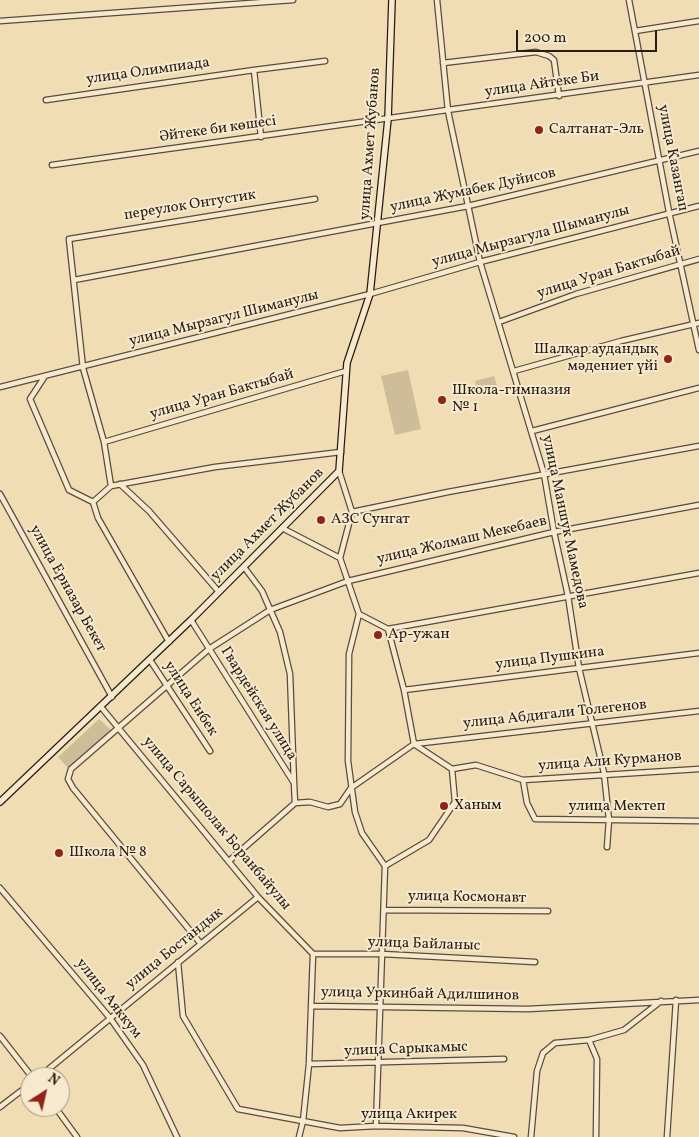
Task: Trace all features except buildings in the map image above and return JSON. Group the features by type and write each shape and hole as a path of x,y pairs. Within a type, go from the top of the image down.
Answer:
{"main road":[{"name":"улица Ахмет Жубанов","path":"0,802 169,642 339,471 347,363 370,294 388,119 392,0"}],"street":[{"path":"0,21 293,0"},
{"name":"улица Маншук Мамедова","path":"437,0 448,111 480,262 544,474 580,668 604,774 609,820 607,847"},
{"name":"улица Казангап","path":"629,0 669,212 696,324 699,350"},
{"path":"635,31 699,21"},
{"path":"443,63 536,52 549,56 554,60 559,96"},
{"name":"улица Олимпиада","path":"46,100 325,61"},
{"path":"254,70 261,137"},
{"name":"улица Айтеке Би","path":"388,119 699,75"},
{"name":"Әйтеке би көшесі","path":"52,165 388,119"},
{"name":"улица Жумабек Дуйисов","path":"74,280 468,206 699,151"},
{"name":"переулок Онтустик","path":"74,280 69,239 315,198"},
{"name":"улица Мырзагула Шыманулы","path":"370,294 480,262 669,212 699,206"},
{"name":"улица Уран Бактыбай","path":"499,322 576,294 699,259"},
{"path":"74,280 83,368 104,442 111,486"},
{"name":"улица Мырзагул Шиманулы","path":"83,368 370,294"},
{"path":"514,371 621,341 696,324"},
{"path":"0,387 83,368"},
{"name":"улица Уран Бактыбай","path":"104,442 346,371"},
{"path":"45,376 30,400 69,490 93,502 98,518 169,642"},
{"path":"532,431 699,388"},
{"path":"352,512 699,446"},
{"path":"93,502 111,486 120,484 215,467 341,452"},
{"path":"339,471 352,512 340,558 359,614 350,654 348,761 355,812 362,833 386,866 376,1126"},
{"path":"120,484 149,511 219,592"},
{"name":"улица Ерназар Бекет","path":"0,494 112,697"},
{"name":"улица Жолмаш Мекебаев","path":"200,944 73,788 68,779 72,770 209,649 270,610 348,581 554,532 699,505"},
{"path":"282,528 340,558"},
{"path":"244,567 262,591 280,632 290,674 294,783"},
{"path":"359,614 388,630 699,572"},
{"name":"Гвардейская улица","path":"191,620 294,783 296,803"},
{"path":"388,630 404,690 414,744 452,769 476,765 523,780"},
{"name":"улица Пушкина","path":"404,690 699,653"},
{"name":"улица Енбек","path":"150,660 210,751"},
{"name":"улица Сарышолак Боранбайулы","path":"102,707 258,897 313,954"},
{"name":"улица Абдигали Толегенов","path":"414,744 699,711"},
{"path":"229,861 296,803 310,802 328,807 340,804 352,788 414,744"},
{"path":"386,866 429,840 454,802 452,769"},
{"name":"улица Али Курманов","path":"523,780 699,769"},
{"name":"улица Мектеп","path":"523,780 527,803 535,819 699,820"},
{"name":"улица Аяккум","path":"0,888 110,1018 143,1065 178,1137"},
{"name":"улица Бостандык","path":"51,1067 258,897"},
{"name":"улица Космонавт","path":"385,910 548,911"},
{"path":"299,1137 303,1122 308,1064 313,954"},
{"name":"улица Байланыс","path":"313,954 382,954 535,962"},
{"name":"улица Акирек","path":"178,962 183,1016 238,1110 340,1128 376,1126 472,1130 514,1137"},
{"path":"667,1137 676,1000 699,1000"},
{"name":"улица Уркинбай Адилшинов","path":"312,1006 528,1009 676,1000"},
{"path":"531,1137 536,1071 543,1053 554,1043 589,1040 624,1030 661,1001"},
{"path":"0,1036 24,1067"},
{"path":"589,1040 597,1059 596,1137"},
{"name":"улица Сарыкамыс","path":"308,1064 377,1064 504,1059"},
{"path":"0,1107 20,1092"},
{"path":"62,1117 77,1137"},
{"path":"471,1137 472,1130"}],"shaded area":[{"path":"408,370 421,429 395,435 381,376"},
{"path":"494,376 498,389 478,394 475,381"},
{"path":"99,719 111,730 69,769 58,757"}],"place":[{"name":"Салтанат-Эль","path":"539,130"},
{"name":"Шалқар аудандық мәдениет үйі","path":"668,359"},
{"name":"Школа-гимназия № 1","path":"442,400"},
{"name":"АЗС Сунгат","path":"321,520"},
{"name":"Ар-ужан","path":"378,635"},
{"name":"Ханым","path":"444,806"},
{"name":"Школа № 8","path":"59,853"}]}
